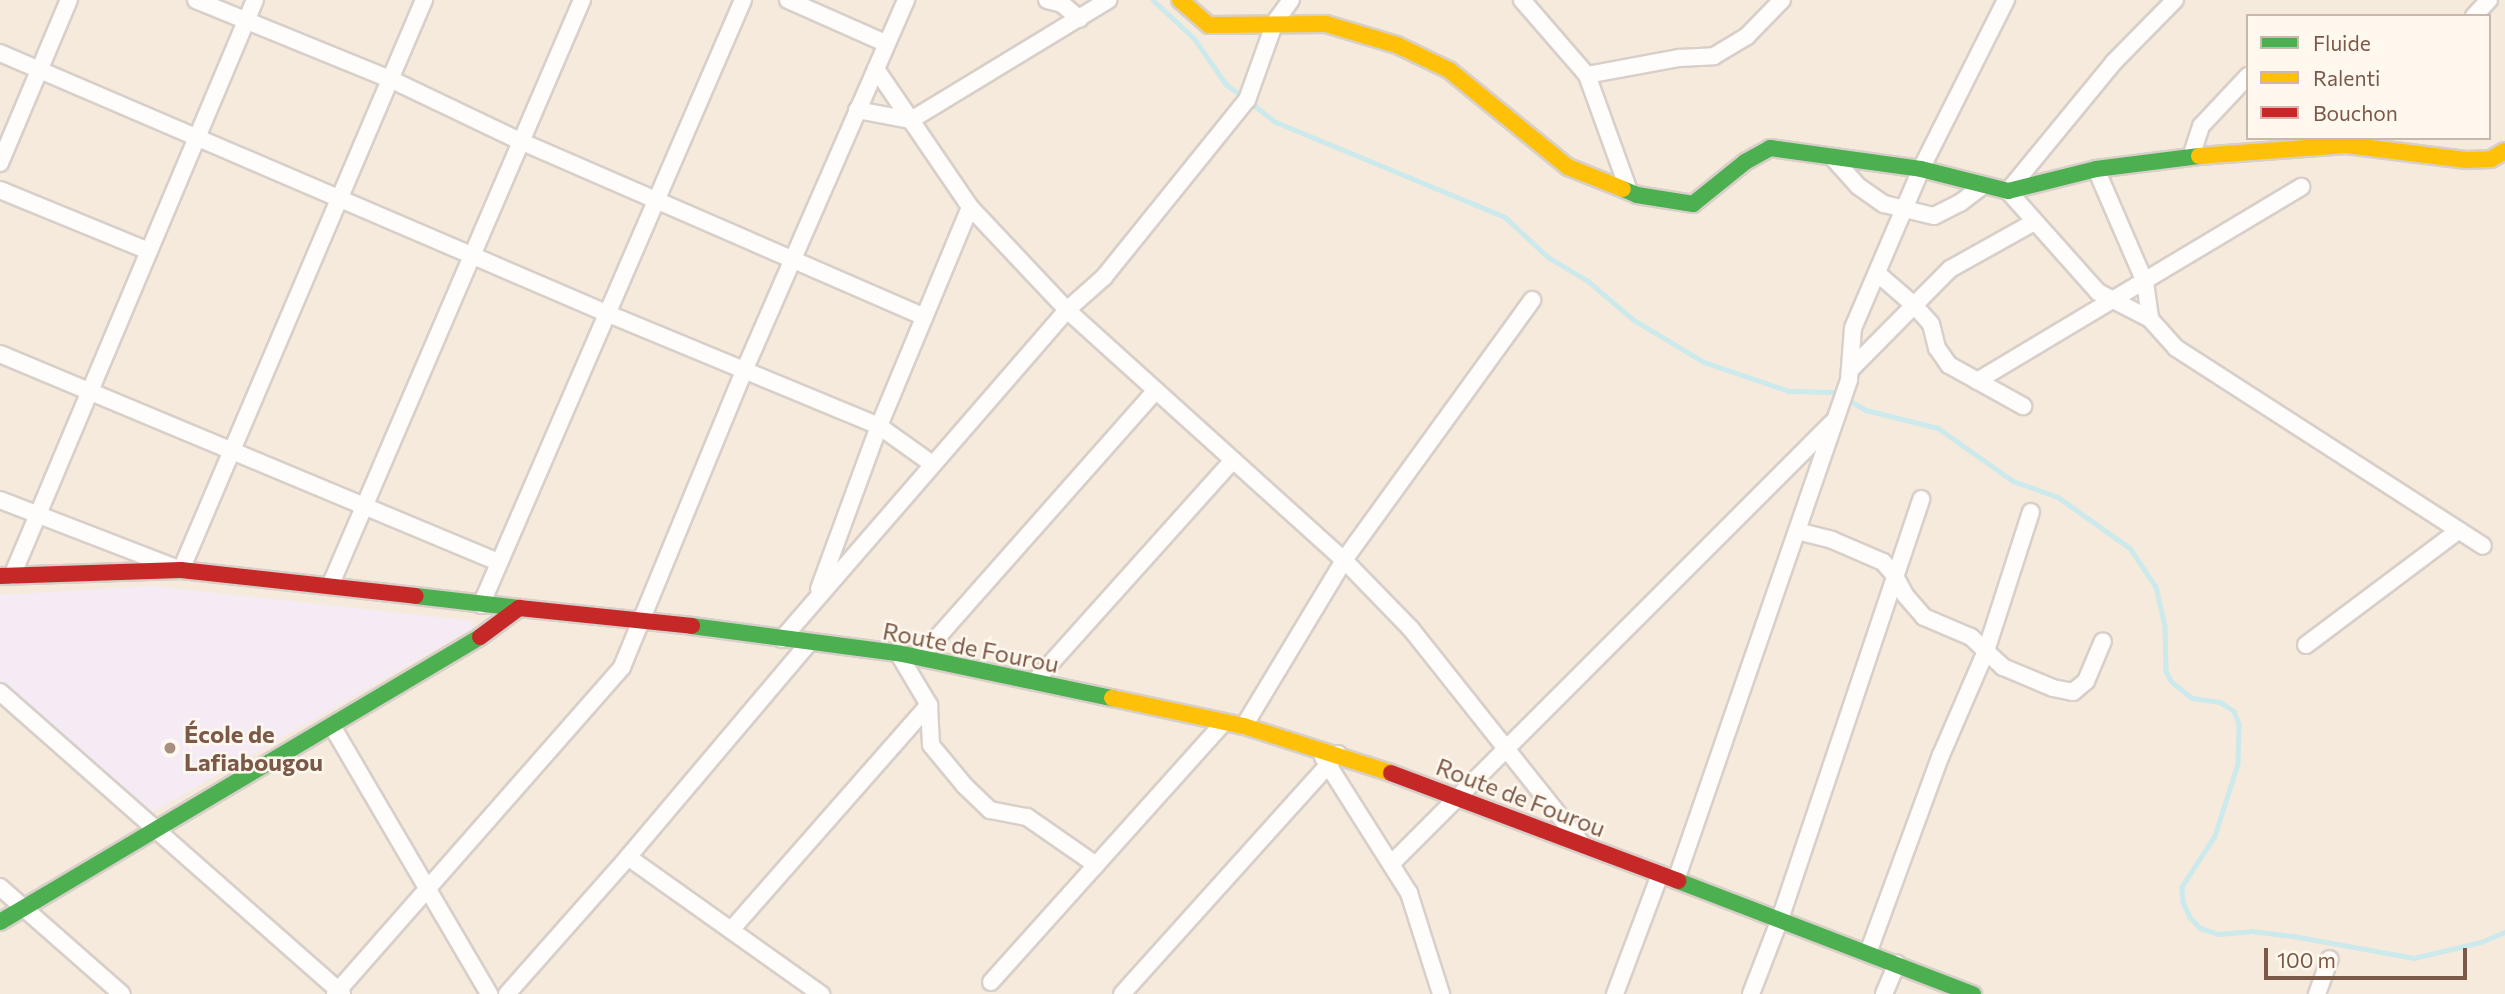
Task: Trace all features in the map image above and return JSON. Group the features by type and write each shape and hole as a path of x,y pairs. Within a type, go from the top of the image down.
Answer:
{"main road":[{"path":"1180,0 1209,24 1326,24 1397,45 1449,71 1568,167 1629,191 1693,204 1745,162 1770,148 1921,169 2008,191 2096,169 2350,142 2466,160 2491,159 2505,151"},
{"name":"Route de Fourou","path":"6,576 181,570 481,605 640,619 920,657 1244,726 1317,747 1333,759 1458,797 1973,994"},
{"path":"0,922 479,638 519,608"}],"street":[{"path":"0,163 69,0"},
{"path":"196,0 390,79 520,141 924,317"},
{"path":"6,576 37,516 255,0"},
{"path":"0,500 181,570 424,0"},
{"path":"330,586 582,0"},
{"path":"481,605 743,0"},
{"path":"788,0 885,43"},
{"path":"0,692 159,830 338,993 622,667 792,258 906,0"},
{"path":"1047,0 1062,5 1080,19"},
{"path":"857,110 911,120 1108,0"},
{"path":"782,639 1067,310 1104,277 1247,100 1275,22 1291,0"},
{"path":"1522,0 1587,75 1629,191"},
{"path":"1587,75 1679,58 1714,56 1747,37 1782,0"},
{"path":"1676,880 1847,388 1853,328 1921,169 2006,0"},
{"path":"2175,0 2114,62 2008,191 2098,292 2150,319 2176,348 2483,546"},
{"path":"2475,14 2489,0"},
{"path":"0,52 606,313 879,426 932,464"},
{"path":"876,69 970,207 1067,310 1344,560 1411,629 1583,845"},
{"path":"2191,157 2201,126 2246,78"},
{"path":"1832,157 1858,186 1884,204 1934,216 1960,203 1984,185"},
{"path":"2096,169 2145,282 2150,319"},
{"path":"1977,381 2301,187"},
{"path":"0,190 149,251"},
{"path":"814,600 879,426 970,207"},
{"path":"1850,370 1950,269 2035,222"},
{"path":"1877,273 1914,304 1931,324 1937,348 1949,365 2023,406"},
{"path":"1244,726 1344,560 1532,300"},
{"path":"0,354 498,562"},
{"path":"920,657 1156,390"},
{"path":"1391,864 1838,412"},
{"path":"1034,682 1233,460"},
{"path":"1751,994 1780,919 1921,499"},
{"path":"1868,953 1941,755 1986,651 2031,512"},
{"path":"2306,645 2459,530"},
{"path":"1797,531 1850,547 1883,562 1895,576 1905,596 1924,617 1971,637 2003,667 2053,688 2074,692 2086,681 2103,640"},
{"path":"507,994 628,858 809,643"},
{"path":"898,653 929,705 931,745 964,786 990,810 1027,817 1096,865"},
{"path":"731,930 929,705"},
{"path":"991,982 1224,722"},
{"path":"332,726 489,994"},
{"path":"1122,994 1333,759 1409,892 1441,994"},
{"path":"628,858 821,994"},
{"path":"1615,994 1660,874"},
{"path":"0,887 122,994"},
{"path":"2317,994 2330,959"},
{"path":"1884,994 1897,964"}],"shaded area":[{"path":"0,0 2505,0 2505,994 0,994"},
{"name":"École de Lafiabougou","path":"152,586 474,621 471,629 151,813 0,683 0,595"}],"waterway":[{"path":"1153,0 1194,38 1226,84 1243,97"},
{"path":"1250,102 1276,122 1505,217 1548,257 1588,281 1634,320 1704,362 1789,391 1835,392 1866,410 1938,428 2013,481 2058,497 2130,548 2156,587 2165,626 2166,671 2171,681 2192,698 2220,702 2234,711 2239,724 2238,764 2215,836 2182,887 2183,902 2190,917 2200,928 2219,934 2251,931 2293,936 2414,958 2481,942 2505,932"}],"traffic: fast":[{"path":"1623,189 1637,195 1693,204 1745,162 1770,148 1921,169 2008,191 2096,169 2199,156"},
{"path":"416,596 519,608"},
{"path":"692,626 898,653 1112,698"},
{"path":"0,922 480,637"},
{"path":"1678,881 1973,994"}],"traffic: slow":[{"path":"1180,0 1209,25 1326,24 1397,45 1449,70 1568,167 1623,189"},
{"path":"2199,156 2346,145 2466,160 2491,159 2505,151"},
{"path":"1112,698 1244,726 1391,773"}],"traffic: jam":[{"path":"0,576 181,570 416,596"},
{"path":"480,637 519,608 692,626"},
{"path":"1391,773 1678,881"}],"place":[{"name":"École de Lafiabougou","path":"170,748"}]}
